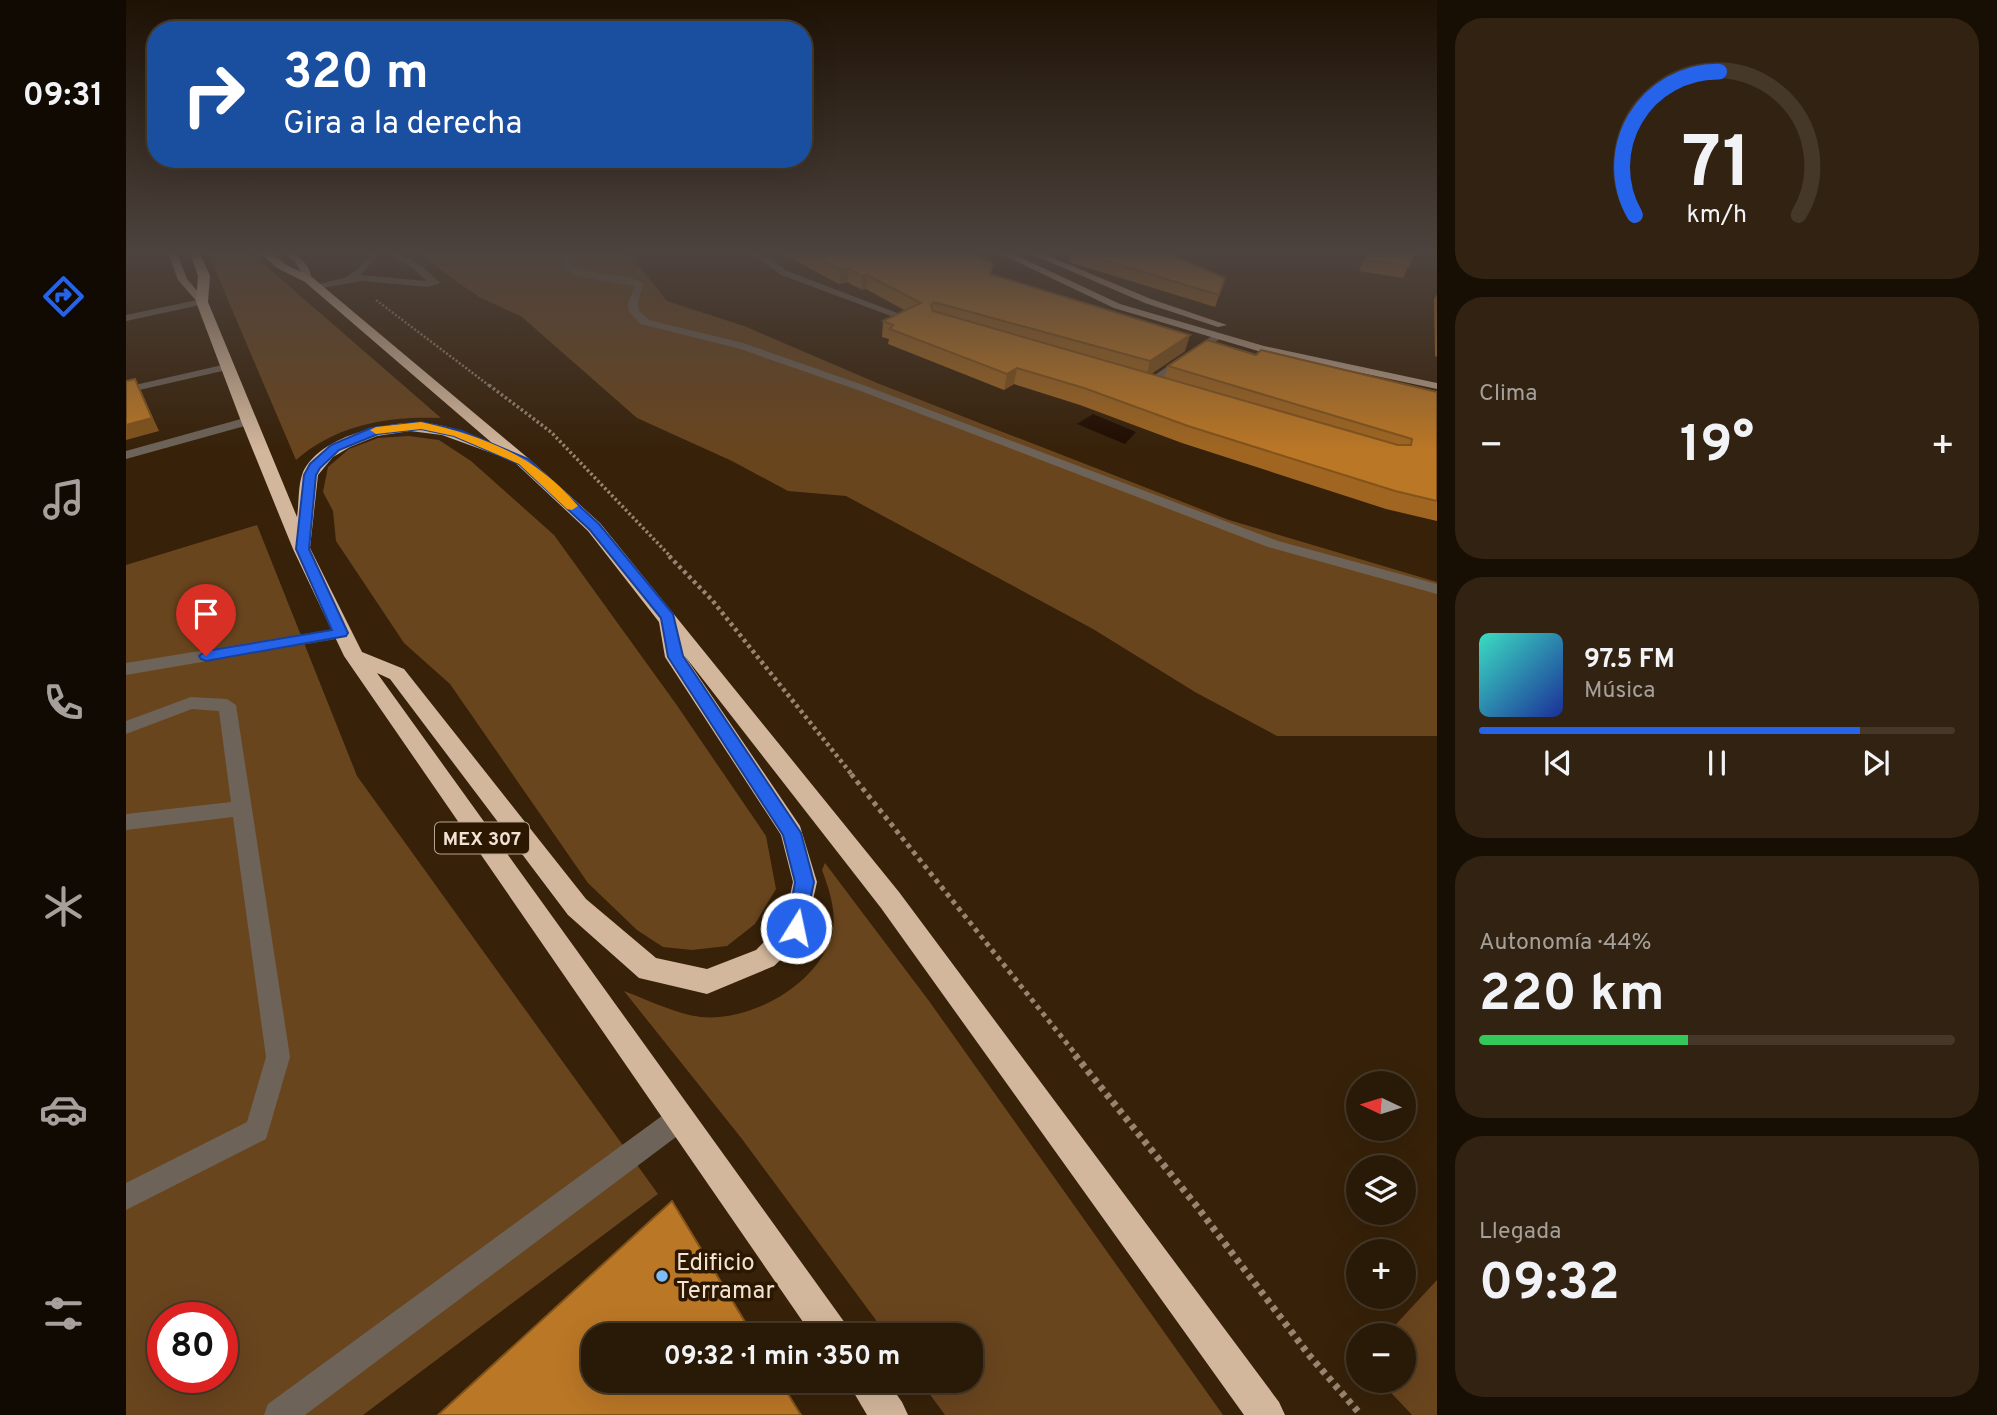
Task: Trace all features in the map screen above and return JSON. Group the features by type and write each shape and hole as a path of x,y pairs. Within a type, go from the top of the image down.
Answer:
{"highway":[{"name":"MEX 307","path":"209,319 302,549 354,656 824,1323"},
{"path":"355,319 523,461 594,527 890,900 1266,1415"},
{"path":"302,549 310,475 315,466 335,448 375,430 421,425 458,433 523,461"},
{"path":"354,656 397,674 576,907 649,969 707,982 765,958 796,928 805,882 792,833 675,657 668,617"},
{"path":"873,1393 889,1415"}],"main road":[{"path":"1164,319 1262,349 1437,386"},
{"path":"1207,319 1254,335 1351,355"},
{"path":"1330,363 1338,353"},
{"path":"1375,361 1388,363"}],"street":[{"path":"642,319 715,341 739,345 862,388 1273,544 1437,589"},
{"path":"1150,383 1219,336"},
{"path":"126,390 227,367"},
{"path":"1137,379 1163,387"},
{"path":"126,455 248,421"},
{"path":"126,669 341,633"},
{"path":"126,728 191,703 227,705 278,1057 257,1130 126,1197"},
{"path":"126,822 242,808"},
{"path":"279,1415 679,1119"}],"path":[{"path":"402,319 551,432 712,600 1195,1204 1309,1355 1361,1415"}],"shaded area":[{"path":"236,319 327,319 441,418 383,421 346,430 296,460"},
{"path":"524,319 723,319 877,383 1229,520 1437,582 1437,736 1277,736 1195,692 1093,629 846,496 788,491 732,461 637,418"},
{"path":"1093,414 1136,432 1125,444 1077,424"},
{"path":"409,436 439,440 471,461 554,535 676,704 766,836 776,889 755,924 727,946 692,950 663,947 637,930 588,883 450,684 404,643 336,541 333,511 323,492 328,467 349,449 378,438"},
{"path":"257,525 357,776 658,1194 363,1415 126,1415 126,565"},
{"path":"825,863 929,1001 1223,1415 945,1415 929,1393 983,1393 983,1323 878,1323 742,1139 624,991 672,1010 701,1017 740,1014 778,997 811,971 831,938 833,912 822,870"},
{"path":"1437,1280 1437,1415 1412,1415 1391,1393 1416,1393 1416,1323 1397,1323 1410,1309 1416,1309 1416,1303"}],"building":[{"path":"961,319 1398,445 1411,445 1412,439 1168,366 1207,340 1256,355 1261,350 1437,392 1437,501 1395,491 1188,426 1084,388 1017,368 1007,374 890,329 893,325 883,321"},
{"path":"996,319 1138,319 1190,335 1150,361"},
{"path":"135,379 152,418 126,425 126,381"},
{"name":"Edificio Terramar","path":"672,1201 746,1323 581,1323 581,1393 787,1393 801,1415 438,1415"}],"slow traffic":[{"path":"376,430 421,425 458,433 523,461 572,506"}],"place":[{"name":"Edificio Terramar","path":"662,1276"}],"route":[{"path":"206,656 341,633 302,549 310,475 315,466 335,448 375,430 421,425 458,433 523,461 594,527 668,617 675,657 792,833 805,882 796,928"}]}
